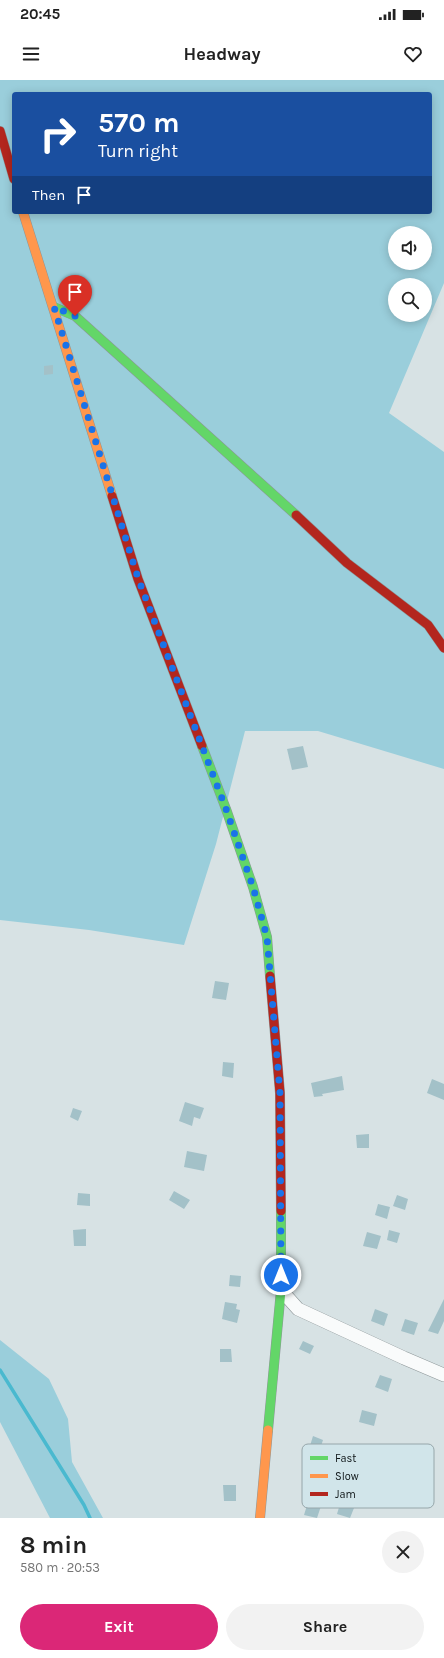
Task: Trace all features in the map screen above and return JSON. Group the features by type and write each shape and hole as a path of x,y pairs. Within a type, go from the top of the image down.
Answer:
{"main road":[{"path":"0,131 12,172"},
{"path":"24,214 138,578 226,809 253,887 267,937 280,1093 282,1290 260,1518"},
{"path":"54,307 75,316 271,491 348,563 428,625 444,648"}],"street":[{"path":"282,1290 298,1309 444,1375"}],"shaded area":[{"path":"0,80 444,80 444,283 432,311 432,278 388,278 388,322 428,322 389,413 444,452 444,769 318,731 245,731 216,844 184,945 89,930 0,920"},
{"path":"0,1340 49,1379 68,1419 72,1462 103,1518 50,1518 0,1422"}],"building":[{"path":"53,365 53,374 44,375 44,366"},
{"path":"303,746 308,767 292,770 287,749"},
{"path":"215,981 229,983 226,1000 212,998"},
{"path":"223,1062 234,1063 233,1078 222,1076"},
{"path":"342,1076 344,1090 314,1097 311,1083"},
{"path":"432,1079 444,1084 444,1100 427,1093"},
{"path":"185,1102 204,1108 200,1119 194,1117 192,1126 179,1121"},
{"path":"73,1108 82,1111 78,1121 70,1117"},
{"path":"369,1134 369,1148 357,1148 356,1135"},
{"path":"187,1151 207,1155 204,1171 184,1167"},
{"path":"174,1191 190,1200 184,1209 169,1200"},
{"path":"78,1193 90,1194 90,1206 77,1205"},
{"path":"397,1195 408,1199 405,1210 393,1206"},
{"path":"378,1204 390,1207 387,1219 375,1215"},
{"path":"86,1229 86,1246 74,1246 73,1230"},
{"path":"389,1230 400,1233 397,1243 387,1240"},
{"path":"367,1232 381,1236 377,1249 363,1246"},
{"path":"230,1275 241,1276 240,1287 229,1286"},
{"path":"444,1299 444,1321 438,1334 428,1331"},
{"path":"225,1302 237,1304 236,1309 240,1310 237,1323 222,1319"},
{"path":"375,1309 388,1314 384,1326 371,1321"},
{"path":"405,1319 418,1323 414,1335 401,1331"},
{"path":"303,1341 314,1346 310,1354 299,1349"},
{"path":"220,1349 231,1349 232,1362 220,1362"},
{"path":"380,1375 392,1379 388,1392 375,1387"},
{"path":"362,1410 377,1414 374,1426 359,1422"},
{"path":"313,1436 323,1440 322,1444 311,1444"},
{"path":"223,1485 236,1485 236,1501 224,1501"},
{"path":"306,1508 320,1508 317,1518 304,1515"},
{"path":"339,1508 354,1508 350,1518 337,1514"}],"waterway":[{"path":"0,1370 84,1505 90,1518"}],"traffic: fast":[{"path":"54,307 75,316 296,515"},
{"path":"202,746 253,887 267,937 270,976"},
{"path":"268,1430 281,1290 281,1211"}],"traffic: slow":[{"path":"24,214 112,496"},
{"path":"260,1518 268,1430"}],"traffic: jam":[{"path":"0,131 12,172"},
{"path":"112,496 138,579 202,746"},
{"path":"296,515 347,563 428,625 444,648"},
{"path":"270,976 280,1093 281,1211"}],"route":[{"path":"75,316 54,307 138,578 226,809 253,887 267,937 280,1093 281,1275"}]}
